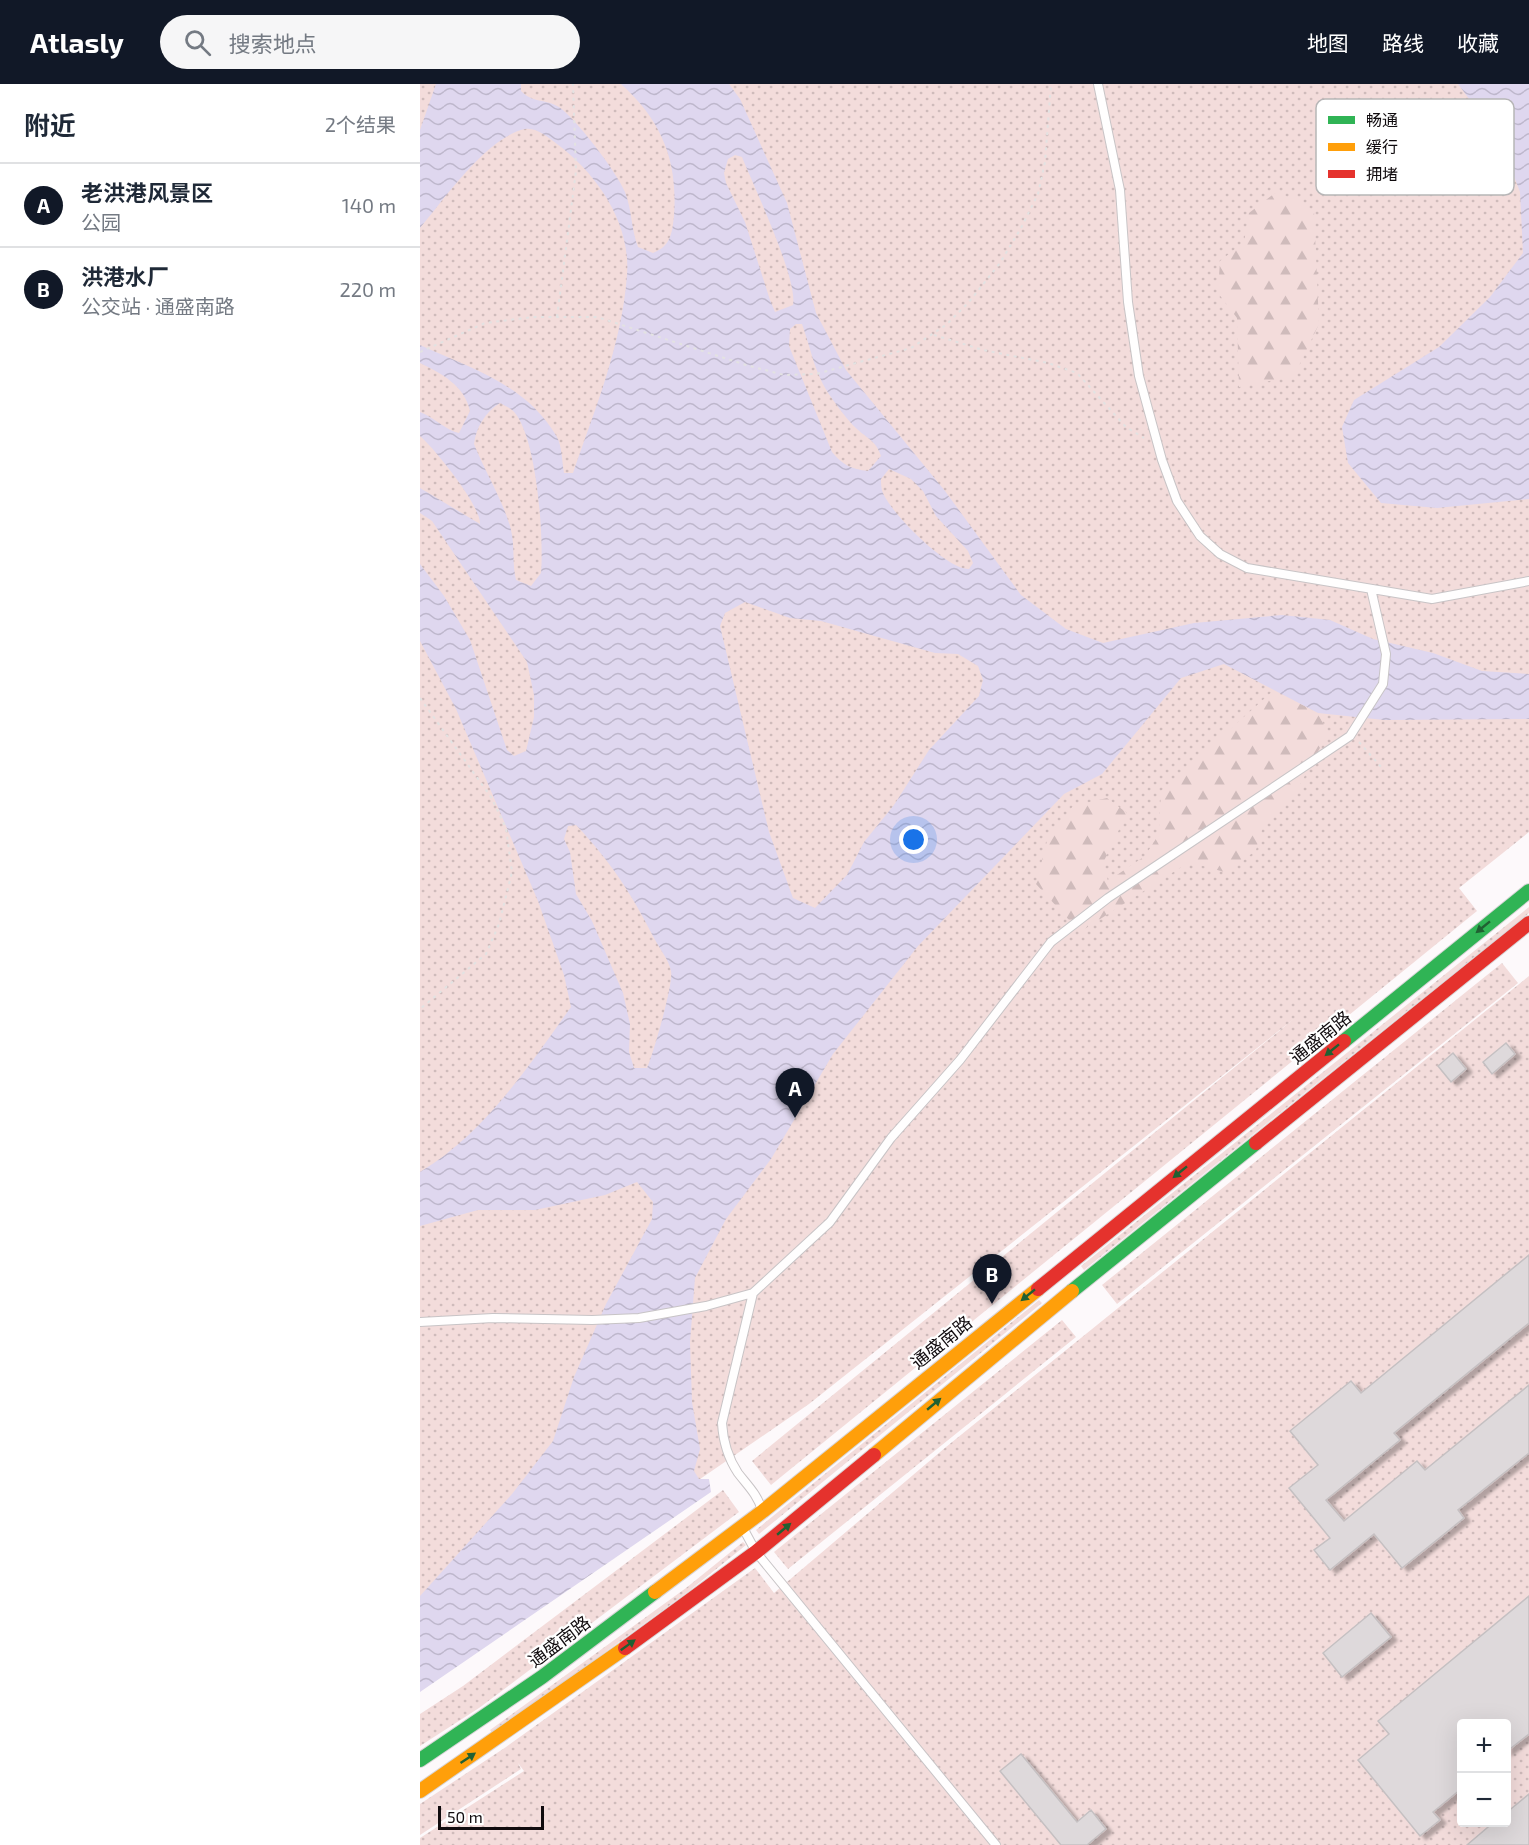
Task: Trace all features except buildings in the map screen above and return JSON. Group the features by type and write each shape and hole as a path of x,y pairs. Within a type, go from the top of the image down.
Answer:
{"main road":[{"name":"通盛南路","path":"420,1760 542,1677 763,1511 1529,891"},
{"path":"420,1791 560,1695 756,1552 1012,1339 1529,923"}],"lane":[{"path":"1098,84 1120,190 1128,302 1139,376 1157,445 1178,501 1200,536 1220,554 1247,568 1432,599 1529,581"},
{"path":"420,1322 493,1318 592,1320 639,1317 706,1306 753,1293 830,1222 891,1138 960,1060 1051,942 1108,898 1350,736 1383,684 1386,654 1371,589"},
{"path":"753,1293 722,1423 724,1442 737,1472 758,1496 763,1511"},
{"path":"743,1526 756,1552 996,1845"}],"path":[{"path":"557,318 576,171 573,84"},
{"path":"420,352 485,323 597,317 784,375 816,374 852,366 910,348 934,334 969,302 1000,263 1038,194 1047,142 1051,84"},
{"path":"934,334 983,350 1047,363 1077,373 1126,428 1157,445"},
{"path":"420,698 491,797 506,828 512,872 499,924 486,954 420,1010"},
{"path":"1350,736 1363,745 1382,768"}],"green space":[{"path":"420,84 1529,84 1529,832 1459,888 1477,911 771,1485 752,1461 1295,1018 809,1404 420,1672"},
{"path":"1275,193 1294,199 1314,211 1319,324 1294,376 1239,387 1237,318 1218,293 1220,261 1244,242 1249,213"},
{"path":"1274,690 1318,713 1328,733 1296,792 1264,822 1256,850 1228,873 1189,862 1080,932 1036,884 1048,837 1073,806 1107,798 1127,813 1103,863 1108,881 1145,856 1159,834 1161,791"},
{"path":"1529,907 1529,913 1084,1270 1081,1266"},
{"path":"1502,963 1518,983 1117,1304 1102,1285"},
{"path":"1529,976 1529,1845 420,1845 420,1838 524,1771 518,1763 521,1769 420,1835 420,1804 506,1747 755,1568 774,1593 946,1447"},
{"path":"1039,1300 1042,1303 759,1534 756,1530"},
{"path":"1062,1320 1076,1337 788,1569 774,1552"},
{"path":"723,1490 739,1512 479,1708 420,1746 420,1714 463,1686"},
{"path":"743,1542 746,1545 689,1591 493,1734 490,1730 686,1588"}],"water":[{"path":"436,84 521,84 521,91 525,95 559,107 595,146 625,192 638,247 653,253 664,247 671,233 675,196 670,160 657,128 647,112 621,84 729,84 740,99 787,203 816,313 846,370 945,491 1021,595 1066,629 1103,643 1194,623 1282,615 1330,620 1373,639 1433,653 1482,671 1529,674 1529,719 1384,720 1318,713 1224,664 1181,678 1102,774 1064,794 918,946 833,1054 771,1159 726,1219 695,1278 690,1342 692,1402 700,1449 694,1471 699,1479 709,1479 711,1492 420,1692 420,1596 512,1494 553,1441 574,1377 606,1304 652,1219 653,1202 637,1182 605,1195 535,1210 478,1210 420,1226 420,1172 465,1139 485,1119 521,1076 571,1007 564,975 538,901 456,709 420,641 420,564 444,596 470,640 507,750 514,756 526,751 534,717 534,695 527,662 432,521 420,513 420,488 480,524 473,504 465,492 446,465 420,436 420,412 459,433 470,411 458,387 444,376 420,363 420,345 496,380 530,404 559,441 564,473 573,473 614,351 624,301 627,256 617,219 598,185 572,156 546,136 529,129 511,134 481,156 420,228 420,130","holes":["735,155 742,157 774,232 789,275 793,305 775,312 745,222 726,183 724,173 728,159","796,324 802,324 817,371 826,389 847,418 879,451 881,456 868,471 848,466 832,452 789,346 790,329","500,403 512,410 523,426 529,444 540,514 542,557 541,573 531,586 516,580 508,519 474,444 479,426 490,411","889,469 911,479 923,491 936,516 968,551 973,563 969,569 959,567 934,551 908,526 888,502 882,491 881,479","745,602 790,618 821,621 935,653 958,654 978,666 983,680 979,696 929,750 894,805 864,842 847,875 815,908 793,898 769,832 720,626 725,613","576,825 600,852 628,892 670,967 671,978 666,1003 647,1068 634,1068 629,1052 630,1024 623,993 592,921 576,894 570,852 564,839 568,826"]},
{"path":"1458,84 1529,84 1529,499 1437,508 1381,503 1348,463 1342,427 1354,400 1439,347 1490,297 1523,253 1520,192 1514,176 1514,99 1469,99"}],"traffic: fast":[{"path":"1344,1041 1529,891"},
{"path":"1072,1291 1256,1143"},
{"path":"420,1760 542,1677 655,1592"}],"traffic: slow":[{"path":"655,1592 763,1511 1038,1289"},
{"path":"874,1455 1072,1291"},
{"path":"420,1791 625,1648"}],"traffic: jam":[{"path":"1256,1143 1529,923"},
{"path":"1038,1289 1344,1041"},
{"path":"625,1648 756,1552 874,1455"}],"place":[{"name":"老洪港风景区","path":"795,1118"},
{"name":"洪港水厂","path":"992,1304"}]}
